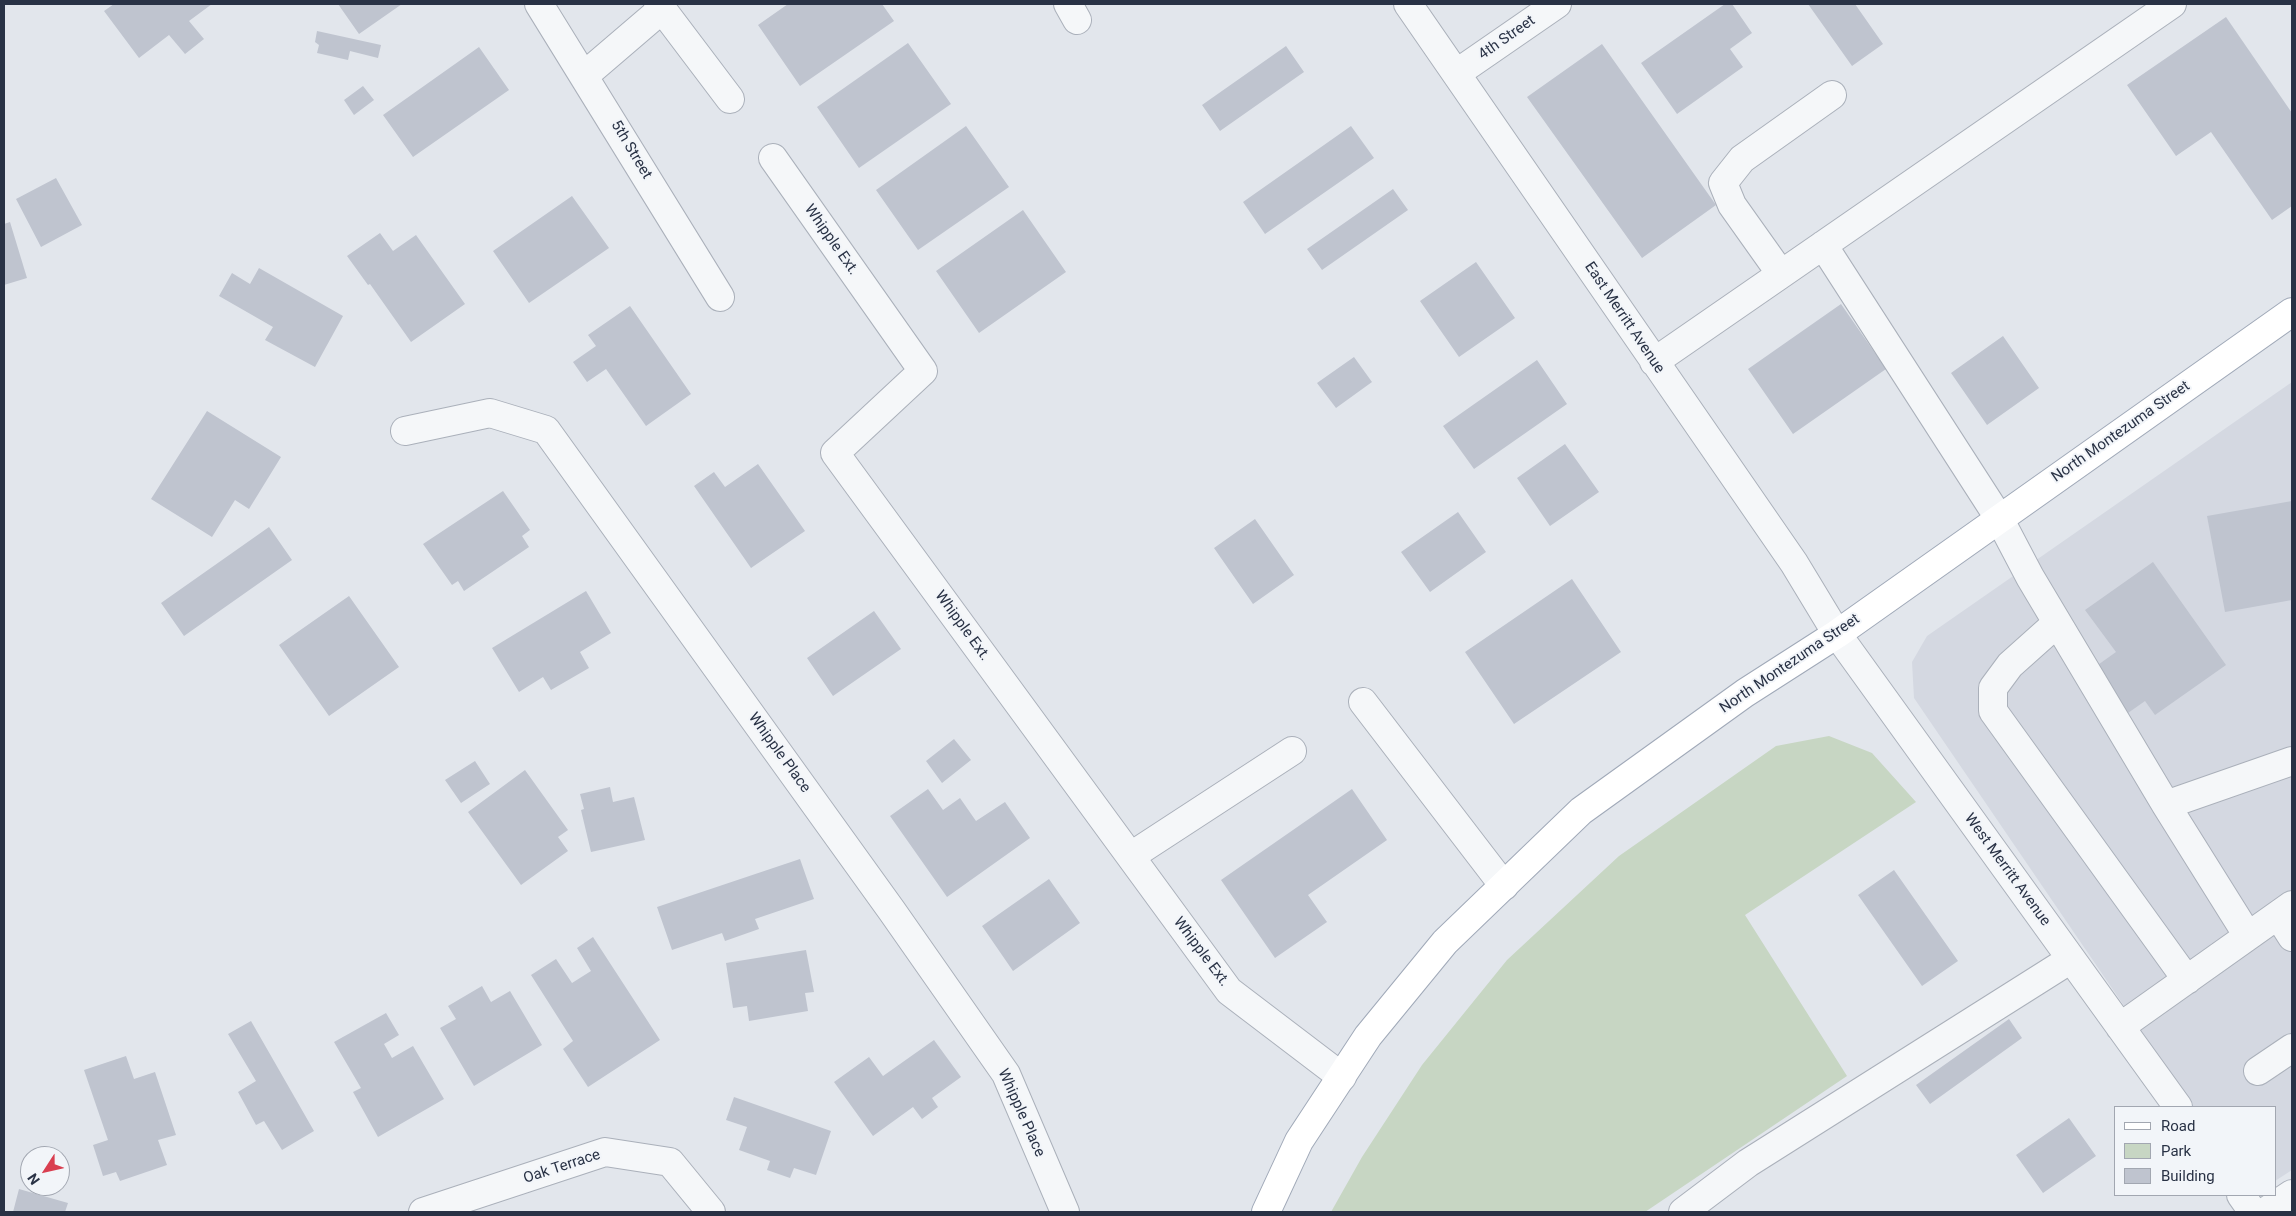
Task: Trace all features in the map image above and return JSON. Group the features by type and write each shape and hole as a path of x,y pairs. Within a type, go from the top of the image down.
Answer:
{"main road":[{"name":"North Montezuma Street","path":"1266,1212 1299,1142 1368,1036 1445,942 1582,811 1745,693 1837,634 2292,312"}],"street":[{"name":"5th Street","path":"539,4 585,75 720,297"},
{"name":"East Merritt Avenue","path":"1408,4 1794,563 1837,634"},
{"name":"4th Street","path":"1457,73 1557,4"},
{"path":"1654,362 2172,4"},
{"path":"585,75 660,6 730,99"},
{"path":"1781,274 1732,205 1723,182 1742,159 1832,95"},
{"name":"Whipple Ext.","path":"773,158 923,371 835,453 1229,990 1342,1077"},
{"path":"1823,245 1999,518 2057,623 2166,805 2248,936"},
{"name":"Whipple Place","path":"405,431 490,413 546,430 892,911 1006,1074 1065,1212"},
{"path":"2057,623 2010,664 1993,688 1993,711 2187,980"},
{"name":"West Merritt Avenue","path":"1837,634 2177,1106"},
{"path":"1363,702 1504,886"},
{"path":"1130,856 1292,751"},
{"path":"2166,805 2292,761"},
{"path":"2120,1027 2248,936 2287,919"},
{"path":"1683,1212 1748,1163 2071,959"},
{"path":"2258,1071 2292,1048"},
{"name":"Oak Terrace","path":"423,1212 605,1152 670,1162 711,1212"},
{"path":"2265,1212 2292,1194"},
{"path":"2241,1196 2253,1212"}],"shaded area":[{"path":"2292,382 2292,1170 2276,1180 2276,1106 2192,1106 1914,698 1912,662 1927,636"}],"green space":[{"path":"1829,736 1872,753 1916,802 1745,915 1847,1076 1645,1212 1331,1212 1362,1157 1422,1065 1507,960 1619,856 1776,746"}],"building":[{"path":"114,4 212,4 189,21 204,39 185,54 169,35 139,58 104,11"},
{"path":"338,4 402,4 359,34"},
{"path":"788,4 882,4 894,21 800,86 758,25"},
{"path":"1725,4 1732,4 1752,33 1730,49 1743,67 1677,114 1641,63"},
{"path":"1808,4 1855,4 1883,44 1852,66"},
{"path":"2226,17 2292,113 2292,206 2272,220 2211,132 2176,156 2127,85"},
{"path":"317,31 381,45 378,58 350,51 348,60 317,53 319,45 315,42"},
{"path":"908,43 951,104 859,168 817,107"},
{"path":"1602,44 1716,205 1642,258 1527,97"},
{"path":"1286,46 1304,72 1220,131 1202,105"},
{"path":"479,47 509,90 413,157 383,115"},
{"path":"363,86 374,100 354,115 344,100"},
{"path":"966,126 1009,187 918,250 876,190"},
{"path":"1351,126 1374,158 1265,234 1243,202"},
{"path":"56,178 82,225 41,247 16,199"},
{"path":"1393,189 1408,210 1322,270 1307,249"},
{"path":"572,196 609,248 529,303 493,251"},
{"path":"1023,210 1066,272 979,333 936,271"},
{"path":"10,222 27,278 4,285 4,224"},
{"path":"380,233 393,251 416,235 465,304 411,342 370,284 368,285 347,256"},
{"path":"1476,262 1515,318 1459,357 1420,301"},
{"path":"259,268 343,316 315,367 265,340 273,327 219,296 232,273 250,284"},
{"path":"1841,304 1886,369 1793,434 1748,369"},
{"path":"630,306 691,394 646,426 606,369 587,382 573,362 596,346 588,335"},
{"path":"2003,336 2039,388 1987,425 1951,373"},
{"path":"1354,357 1372,382 1336,408 1317,383"},
{"path":"1537,360 1567,404 1474,469 1443,426"},
{"path":"207,411 281,457 249,509 235,500 212,537 151,499"},
{"path":"1565,444 1599,492 1550,526 1517,478"},
{"path":"758,464 805,531 751,568 694,486 714,472 725,487"},
{"path":"503,491 530,530 522,536 529,547 464,591 458,581 452,585 423,544"},
{"path":"2292,501 2292,600 2225,612 2207,516"},
{"path":"1458,512 1486,552 1430,592 1401,552"},
{"path":"1255,519 1294,575 1253,604 1214,548"},
{"path":"269,527 292,560 184,636 161,603"},
{"path":"2153,562 2226,665 2155,715 2145,701 2128,713 2095,667 2116,652 2085,610"},
{"path":"1572,579 1621,652 1514,724 1465,652"},
{"path":"586,591 611,633 580,652 589,668 551,690 543,677 519,692 492,648"},
{"path":"349,596 399,667 329,716 279,645"},
{"path":"874,611 901,649 833,696 807,658"},
{"path":"954,739 971,760 942,783 926,761"},
{"path":"475,761 490,784 461,803 445,780"},
{"path":"525,770 568,830 558,837 568,851 521,885 468,812"},
{"path":"610,787 613,802 634,797 645,840 591,852 581,810 584,809 580,794"},
{"path":"928,789 943,810 960,798 976,821 1005,802 1030,838 947,897 890,816"},
{"path":"1352,789 1387,840 1308,895 1327,922 1275,958 1221,880"},
{"path":"800,859 814,899 755,919 759,929 725,941 722,933 672,950 657,907"},
{"path":"1894,870 1958,961 1922,986 1858,895"},
{"path":"1049,879 1080,923 1013,971 982,926"},
{"path":"593,937 660,1040 588,1087 563,1049 573,1041 531,975 556,959 572,983 591,971 577,948"},
{"path":"806,950 814,992 805,993 808,1011 749,1021 747,1006 733,1008 726,963"},
{"path":"482,986 491,1002 510,991 542,1045 474,1086 440,1028 456,1019 448,1006"},
{"path":"386,1013 399,1035 384,1044 392,1058 413,1046 444,1099 378,1137 353,1092 361,1088 334,1042"},
{"path":"2009,1019 2022,1038 1930,1104 1916,1085"},
{"path":"251,1021 314,1131 282,1150 264,1121 256,1125 238,1092 256,1081 228,1034"},
{"path":"934,1040 961,1077 932,1098 938,1107 922,1119 913,1107 873,1136 834,1082 869,1057 883,1076"},
{"path":"126,1056 134,1079 155,1072 176,1135 158,1140 167,1165 120,1181 116,1172 103,1176 93,1145 108,1140 84,1070"},
{"path":"734,1097 831,1131 816,1175 794,1168 790,1178 767,1170 770,1161 739,1150 747,1127 726,1120"},
{"path":"2069,1118 2096,1156 2043,1193 2016,1155"},
{"path":"19,1189 20,1196 44,1196 68,1203 65,1212 13,1212"}]}
